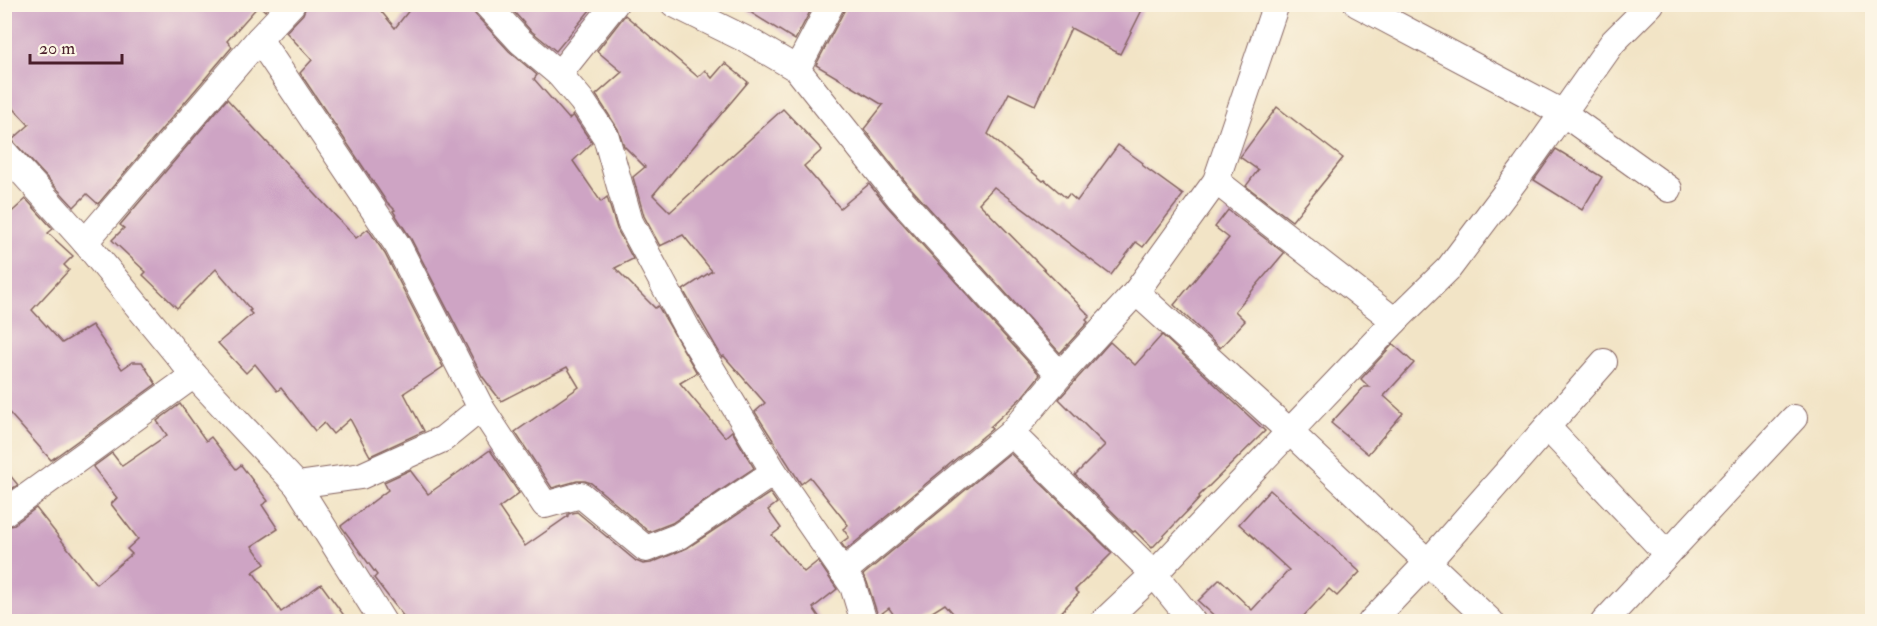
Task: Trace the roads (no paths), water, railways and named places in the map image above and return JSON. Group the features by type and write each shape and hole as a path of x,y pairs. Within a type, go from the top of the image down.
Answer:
{"street":[{"path":"86,242 259,39 292,4"},
{"path":"486,4 520,41 559,74 582,100 606,137 630,222 688,330 774,472 853,586 864,621"},
{"path":"559,74 615,4"},
{"path":"674,4 751,42 797,69 898,196 1060,375"},
{"path":"797,69 831,4"},
{"path":"843,572 1011,433 1060,375 1136,292 1215,181 1276,4"},
{"path":"1358,4 1563,113 1670,189"},
{"path":"1103,621 1154,574 1395,321 1449,268 1613,42 1651,4"},
{"path":"259,39 398,246 481,408 545,505 581,495 646,549 679,536 774,472"},
{"path":"4,152 86,242 194,375 297,485 383,621"},
{"path":"1215,181 1395,321"},
{"path":"1136,292 1290,432 1491,621"},
{"path":"1371,621 1428,562 1604,362"},
{"path":"4,513 194,375"},
{"path":"297,485 361,476 443,439 481,408"},
{"path":"1604,621 1794,417"},
{"path":"1547,427 1667,554"},
{"path":"1011,433 1154,574 1193,621"}]}
